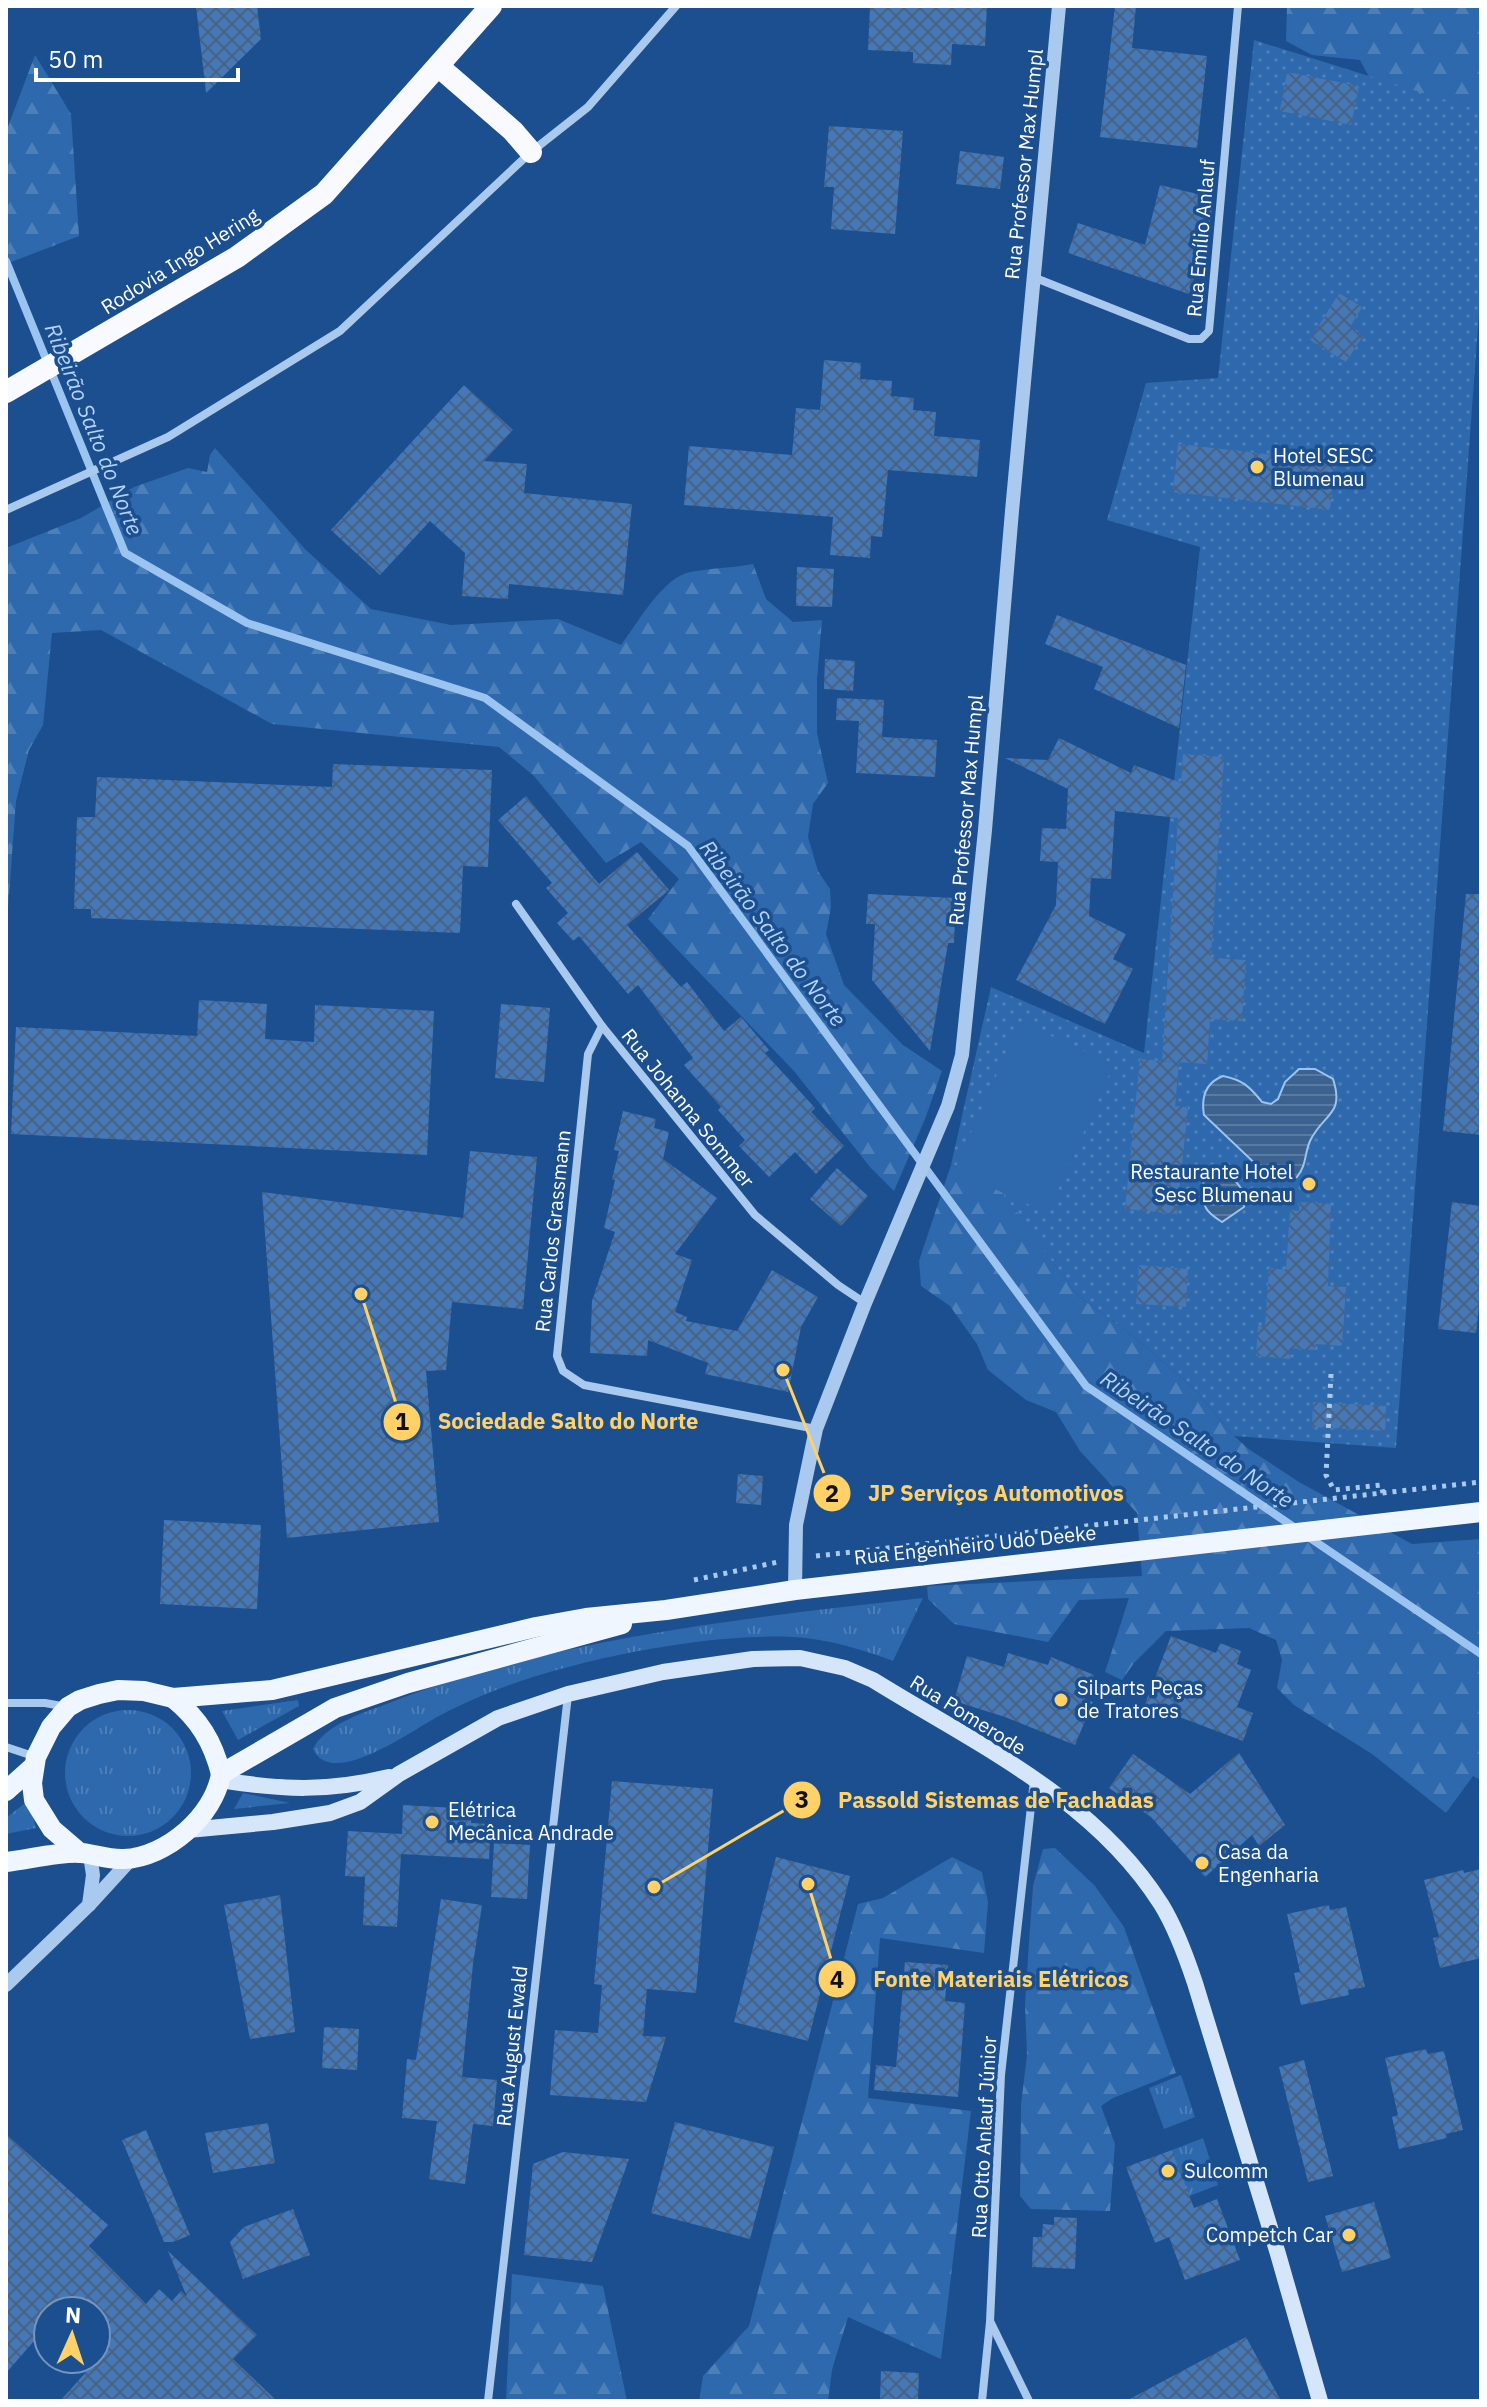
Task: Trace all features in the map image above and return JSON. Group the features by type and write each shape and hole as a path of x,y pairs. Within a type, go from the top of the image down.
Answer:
{"highway":[{"name":"Rodovia Ingo Hering","path":"6,392 237,257 324,194 491,6"},
{"path":"438,66 513,131 531,152"}],"main road":[{"name":"Rua Engenheiro Udo Deeke","path":"68,1707 80,1700 118,1690 144,1691 173,1698 272,1690 536,1627 795,1590 1481,1512"},
{"name":"Rua Engenheiro Udo Deeke","path":"220,1777 335,1708 408,1683 666,1610"},
{"name":"Rua Pomerode","path":"188,1830 330,1813 360,1802 399,1774 498,1718 568,1694 663,1672 753,1659 800,1658 845,1668 873,1680 1073,1805 1114,1845 1161,1903 1181,1942 1260,2193 1320,2401"},
{"path":"6,1862 85,1854 108,1859 132,1858 168,1845 188,1830 200,1817 220,1777 216,1753 203,1728 173,1698"},
{"path":"68,1707 51,1727 35,1762 32,1783 34,1800 52,1829 85,1854"},
{"path":"6,1791 35,1762"},
{"name":"Rua Pomerode","path":"220,1777 298,1790 330,1789 399,1774"}],"street":[{"path":"6,510 168,437 340,331 531,152 588,107 676,6"},
{"name":"Rua Professor Max Humpl","path":"795,1590 796,1525 816,1429 948,1106 962,1055 971,986 1059,6"},
{"name":"Rua Emílio Anlauf","path":"1033,277 1189,339 1201,339 1209,331 1238,6"},
{"name":"Rua Johanna Sommer","path":"516,904 602,1026 755,1215 838,1285 865,1303"},
{"name":"Rua Carlos Grassmann","path":"602,1026 588,1054 557,1356 563,1371 584,1385 816,1429"},
{"name":"Rua August Ewald","path":"488,2401 568,1694"},
{"path":"6,1703 45,1703 68,1707"},
{"path":"6,1747 35,1762"},
{"name":"Rua Otto Anlauf Júnior","path":"982,2401 990,2322 1001,2075 1034,1779"},
{"path":"85,1854 93,1875 89,1905"},
{"path":"6,1985 89,1905 132,1858"},
{"path":"990,2322 1029,2401"}],"path":[{"path":"1331,1374 1326,1475 1334,1490 1381,1485 1383,1493"},
{"path":"1025,1533 1481,1482"}],"green space":[{"path":"1287,6 1481,6 1481,293 1461,249 1360,60 1312,55 1286,41"},
{"path":"1254,40 1481,111 1481,285 1396,1448 1234,1436 1192,1386 1123,1328 1077,1295 997,1185 951,1165 991,987 1144,1053 1200,547 1107,520 1146,383 1218,378"},
{"path":"35,55 71,114 79,236 6,264 6,132"},
{"path":"215,448 306,550 371,609 451,625 558,619 621,645 660,592 680,576 753,564 766,599 793,622 822,620 817,733 828,783 813,804 808,837 818,871 830,889 831,907 826,934 844,985 903,1045 942,1071 894,1191 870,1167 794,1071 648,919 679,879 641,842 606,863 534,776 499,747 272,724 101,630 52,633 43,725 29,750 16,801 6,935 6,548 81,518 134,487 188,468 207,472 210,455"},
{"path":"1020,1022 1114,1064 1048,1213 954,1171"},
{"path":"951,1165 997,1184 1077,1295 1123,1328 1192,1386 1234,1436 1250,1450 1299,1482 1412,1544 1481,1539 1481,1780 1473,1776 1446,1813 1372,1754 1294,1705 1277,1688 1282,1660 1276,1640 1249,1628 1166,1631 1134,1663 1122,1680 1105,1672 1129,1598 1079,1600 1048,1642 954,1624 928,1599 927,1586 1142,1576 1137,1513 1080,1451 1056,1412 1026,1400 988,1370 977,1344 950,1306 921,1286 919,1261"},
{"path":"923,1598 893,1661 844,1645 793,1637 757,1637 676,1645 591,1661 513,1684 455,1708 395,1742 355,1760 338,1763 323,1760 313,1749 326,1733 354,1717 448,1682 514,1663 581,1647 718,1623"},
{"path":"298,1700 299,1706 238,1740 222,1711"},
{"path":"128,1710 152,1715 173,1728 186,1749 191,1773 186,1797 173,1818 152,1831 128,1836 104,1831 83,1818 70,1797 65,1773 70,1749 83,1728 104,1715"},
{"path":"243,1793 290,1803 234,1809"},
{"path":"29,1800 36,1828 6,1834 6,1818"},
{"path":"1055,1848 1095,1886 1124,1927 1176,2073 1113,2098 1101,2106 1115,2144 1110,2211 1031,2209 1020,2196 1021,2105 1027,2055 1025,2005 1033,1886 1043,1849"},
{"path":"952,1857 982,1872 988,1902 984,1953 880,1938 868,2098 971,2111 941,2359 848,2317 832,2370 828,2401 699,2401 703,2376 749,2326 858,1904 883,1898"},
{"path":"1181,2075 1195,2117 1164,2129 1149,2088"},
{"path":"1203,2138 1218,2185 1184,2198 1182,2177 1172,2150"},
{"path":"512,2274 603,2286 627,2401 506,2401"}],"shaded area":[{"path":"1299,1069 1315,1069 1333,1079 1336,1100 1331,1113 1310,1141 1297,1177 1280,1180 1265,1173 1204,1115 1203,1102 1208,1087 1223,1076 1241,1082 1262,1102 1271,1104 1278,1099 1285,1082"},
{"path":"1221,1170 1246,1195 1244,1207 1222,1222 1207,1210 1202,1196 1206,1179"}],"building":[{"path":"196,6 257,6 261,39 206,93"},
{"path":"870,6 987,6 985,46 952,44 951,65 913,63 913,52 868,50"},
{"path":"1115,6 1136,6 1132,48 1207,56 1197,148 1100,137"},
{"path":"1287,72 1359,86 1351,125 1280,111"},
{"path":"829,126 903,131 895,234 831,229 834,187 824,187"},
{"path":"960,151 1004,157 1000,189 956,184"},
{"path":"1160,185 1214,198 1207,242 1189,294 1068,253 1078,223 1145,245"},
{"path":"1339,293 1362,307 1350,327 1363,336 1346,362 1310,340"},
{"path":"824,360 861,363 860,379 892,381 891,396 914,398 913,410 936,412 934,436 980,440 977,477 888,470 882,537 871,536 870,558 830,555 833,517 684,505 689,446 792,455 796,408 820,410"},
{"path":"464,385 513,430 484,461 527,464 524,493 632,504 623,595 509,584 508,599 462,596 465,553 430,521 380,575 331,530"},
{"path":"1178,444 1336,462 1330,510 1173,492"},
{"path":"797,567 834,569 832,607 796,606"},
{"path":"1057,615 1186,665 1179,728 1094,689 1103,667 1045,644"},
{"path":"825,659 855,661 853,691 824,689"},
{"path":"837,698 884,700 882,737 937,740 935,777 856,773 859,721 836,720"},
{"path":"1059,738 1131,773 1134,765 1181,783 1183,754 1224,757 1211,958 1246,960 1242,1021 1210,1019 1207,1064 1162,1061 1178,818 1115,811 1111,879 1091,878 1089,916 1126,934 1113,959 1133,969 1105,1024 1016,980 1056,905 1058,862 1040,861 1042,828 1066,829 1068,789 1005,758 1048,760"},
{"path":"333,764 492,770 488,867 463,866 460,933 91,918 91,909 74,909 77,817 95,817 97,777 332,787"},
{"path":"526,796 599,884 637,852 669,890 627,925 681,987 687,982 724,1031 741,1017 769,1050 765,1053 815,1108 811,1112 844,1146 816,1174 795,1152 769,1177 739,1146 745,1140 684,1065 693,1058 638,985 628,994 579,936 573,941 557,923 568,913 546,888 552,883 498,820"},
{"path":"868,894 956,898 954,943 948,943 930,1051 872,980 875,924 866,924"},
{"path":"1466,894 1481,894 1481,1135 1443,1131"},
{"path":"199,1000 267,1004 265,1039 314,1042 315,1005 434,1011 427,1155 11,1134 16,1027 197,1036"},
{"path":"501,1004 550,1008 544,1082 495,1078"},
{"path":"1140,1059 1179,1063 1175,1106 1188,1107 1177,1214 1125,1209"},
{"path":"623,1111 656,1119 654,1128 669,1132 663,1159 717,1198 675,1254 692,1260 675,1312 687,1317 686,1321 737,1331 772,1270 818,1297 801,1327 788,1392 705,1374 708,1363 648,1340 647,1356 590,1353 592,1301 615,1232 604,1228 615,1180 612,1179 619,1151 614,1150"},
{"path":"470,1151 537,1157 523,1309 452,1302 446,1370 426,1371 439,1522 287,1538 262,1192 463,1218"},
{"path":"837,1168 868,1196 841,1226 810,1199"},
{"path":"1299,1202 1331,1204 1328,1286 1346,1287 1342,1346 1316,1344 1315,1350 1290,1348 1290,1359 1256,1356 1258,1326 1265,1326 1269,1268 1286,1270 1290,1210 1299,1211"},
{"path":"1452,1202 1481,1206 1481,1289 1476,1333 1438,1329"},
{"path":"1139,1265 1188,1269 1186,1307 1136,1304"},
{"path":"1313,1402 1386,1406 1385,1431 1312,1427"},
{"path":"738,1474 763,1476 761,1505 736,1503"},
{"path":"164,1520 261,1525 257,1609 160,1604"},
{"path":"1171,1636 1216,1653 1220,1643 1241,1651 1237,1664 1251,1670 1237,1707 1253,1713 1243,1741 1145,1704"},
{"path":"1008,1653 1048,1665 1051,1657 1094,1675 1085,1699 1093,1702 1075,1745 954,1701 967,1656 1004,1667"},
{"path":"1239,1753 1285,1825 1259,1846 1252,1835 1205,1877 1151,1817 1109,1788 1133,1754 1190,1794"},
{"path":"612,1781 713,1789 696,1993 647,1989 643,2036 666,2037 646,2102 550,2095 555,2030 598,2033 602,1985 594,1984"},
{"path":"403,1805 472,1809 471,1823 491,1824 489,1859 401,1854 397,1927 363,1925 365,1877 345,1876 348,1831 402,1834"},
{"path":"494,1843 530,1845 527,1899 491,1897"},
{"path":"776,1857 850,1876 808,2041 734,2022"},
{"path":"1481,1869 1481,1958 1440,1968 1433,1938 1439,1937 1424,1880 1463,1870 1464,1873"},
{"path":"280,1895 295,2032 250,2039 224,1905"},
{"path":"441,1899 482,1905 462,2077 497,2080 493,2126 473,2124 465,2184 429,2179 437,2121 402,2118 407,2059 416,2060"},
{"path":"1329,1905 1330,1910 1346,1907 1365,1987 1348,1990 1349,1995 1301,2005 1294,1973 1300,1972 1287,1914"},
{"path":"905,1962 948,1965 945,2001 965,2003 958,2097 874,2090 876,2065 896,2067"},
{"path":"324,2027 359,2029 357,2070 322,2068"},
{"path":"1426,2049 1428,2054 1444,2051 1463,2130 1446,2134 1447,2138 1399,2149 1392,2117 1398,2115 1385,2058"},
{"path":"1304,2060 1333,2176 1308,2182 1279,2067"},
{"path":"675,2122 774,2147 750,2239 651,2213"},
{"path":"268,2123 275,2163 213,2173 205,2133"},
{"path":"146,2130 190,2235 173,2242 164,2242 122,2140"},
{"path":"6,2134 108,2225 89,2246 146,2304 159,2289 172,2301 181,2291 187,2297 168,2251 257,2335 233,2359 277,2401 60,2401 83,2375 112,2375 112,2295 32,2295 32,2343 6,2373"},
{"path":"1172,2150 1194,2208 1217,2199 1240,2260 1185,2280 1169,2237 1155,2243 1126,2167"},
{"path":"563,2152 629,2159 592,2262 524,2255 533,2164"},
{"path":"1374,2202 1391,2258 1342,2272 1325,2216"},
{"path":"293,2209 310,2255 243,2279 230,2242 244,2227"},
{"path":"1054,2217 1077,2218 1075,2269 1032,2267 1033,2237 1042,2237 1043,2224 1054,2225"},
{"path":"1246,2337 1281,2401 1126,2401"},
{"path":"881,2371 919,2373 918,2401 880,2401"}],"waterway":[{"name":"Ribeirão Salto do Norte","path":"6,261 125,553 247,623 485,698 688,846 1086,1386 1481,1654"}],"place":[{"name":"Hotel SESC Blumenau","path":"1257,467"},
{"name":"Restaurante Hotel Sesc Blumenau","path":"1309,1184"},
{"name":"Sociedade Salto do Norte","path":"361,1294"},
{"name":"JP Serviços Automotivos","path":"783,1370"},
{"name":"Silparts Peças de Tratores","path":"1061,1700"},
{"name":"Elétrica Mecânica Andrade","path":"432,1822"},
{"name":"Casa da Engenharia","path":"1202,1863"},
{"name":"Fonte Materiais Elétricos","path":"808,1884"},
{"name":"Passold Sistemas de Fachadas","path":"654,1887"},
{"name":"Sulcomm","path":"1168,2171"},
{"name":"Competch Car","path":"1349,2235"}]}
